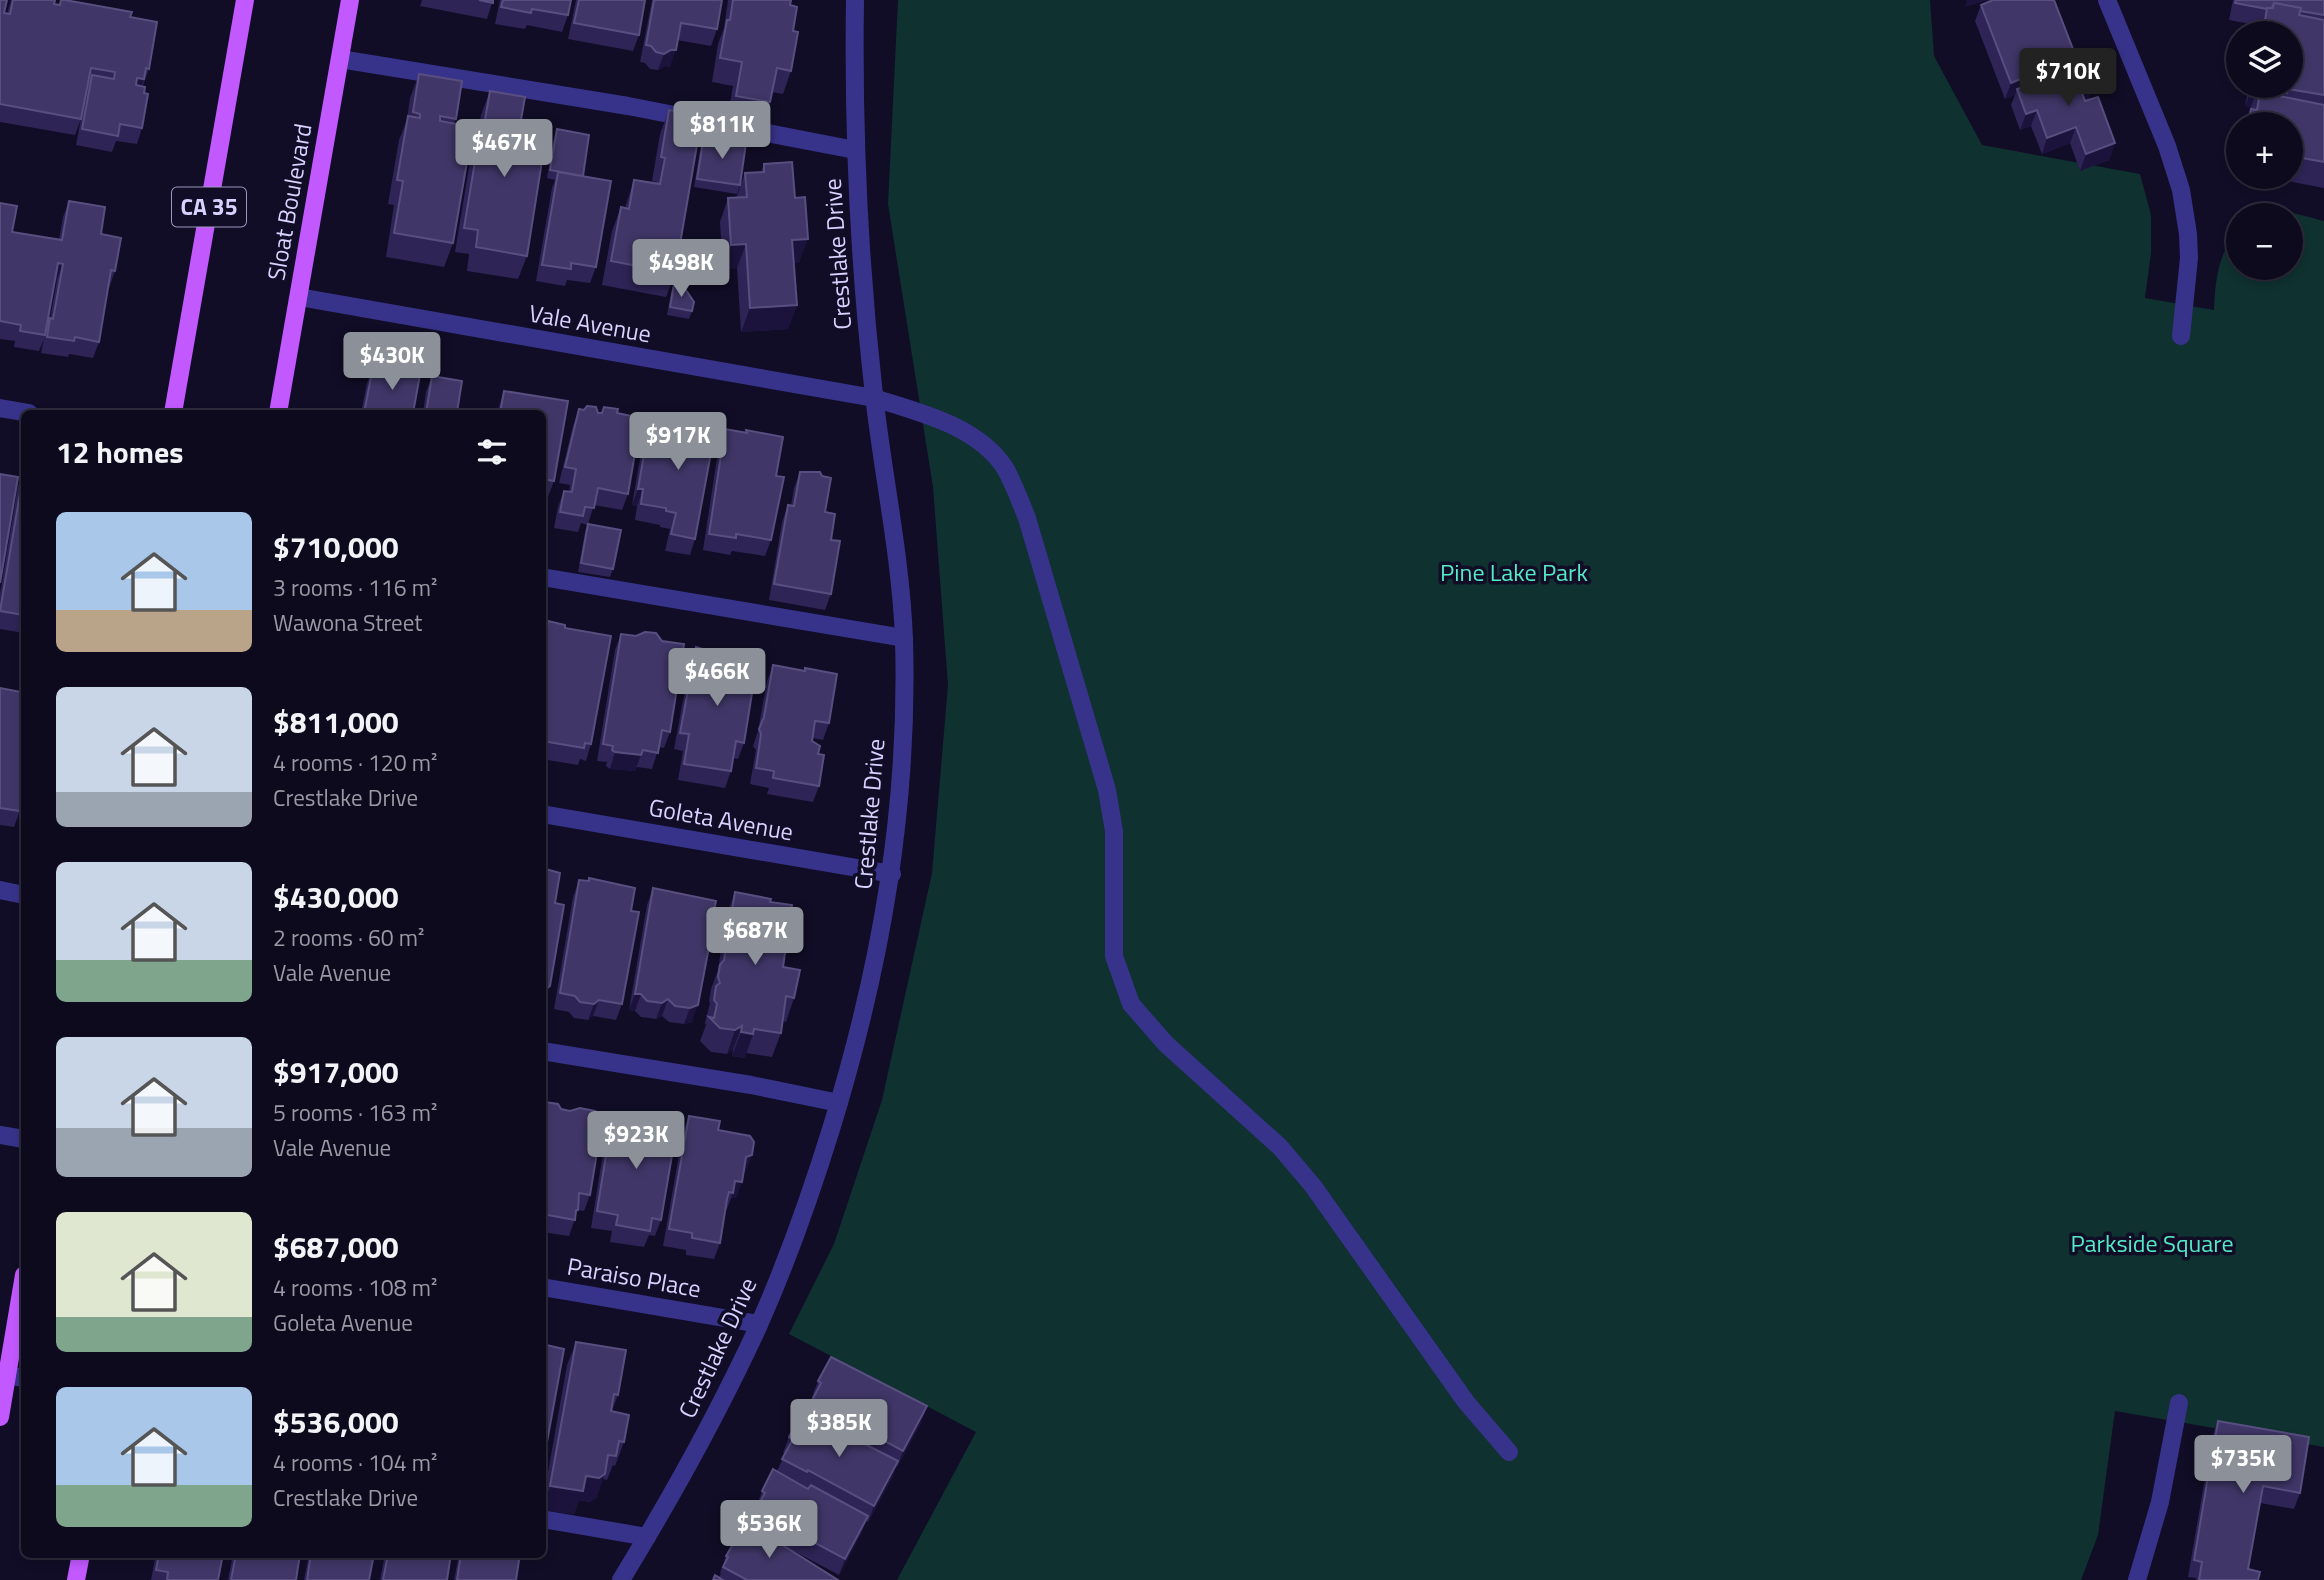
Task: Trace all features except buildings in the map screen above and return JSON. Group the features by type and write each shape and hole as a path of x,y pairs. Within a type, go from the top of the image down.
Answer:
{"main road":[{"name":"CA 35","path":"174,410 245,0"},
{"name":"Sloat Boulevard","path":"279,410 350,0"},
{"path":"0,1417 11,1375 21,1298"},
{"path":"76,1580 80,1558"}],"street":[{"name":"Crestlake Drive","path":"621,1580 704,1435 759,1324 803,1213 839,1103 870,987 892,874 901,763 904,638 893,528 874,398 855,150 855,0"},
{"path":"2107,0 2167,146 2181,190 2189,258 2181,336"},
{"path":"340,59 641,109 855,150"},
{"name":"Vale Avenue","path":"299,297 874,398 939,420 978,440 993,452 1014,486 1038,553 1107,790 1114,831 1114,956 1131,1004 1166,1044 1280,1147 1313,1186 1466,1402 1509,1452"},
{"path":"0,408 21,412"},
{"path":"546,578 904,638"},
{"name":"Goleta Avenue","path":"546,815 892,874"},
{"path":"0,890 21,894"},
{"path":"546,1052 751,1085 839,1103"},
{"path":"0,1135 21,1138"},
{"name":"Paraiso Place","path":"546,1288 759,1324"},
{"path":"2137,1580 2160,1502 2179,1403"},
{"path":"546,1520 647,1537"}],"green space":[{"name":"Pine Lake Park","path":"898,0 1930,0 1934,56 1982,145 2140,174 2151,215 2151,253 2145,298 2214,310 2217,278 2226,248 2226,280 2303,280 2303,216 2324,221 2324,1447 2115,1411 2098,1535 2081,1580 897,1580 976,1432 789,1334 834,1244 882,1100 932,873 948,685 933,487 888,204"}],"park label":[{"name":"Parkside Square","path":"2152,1244"}]}
